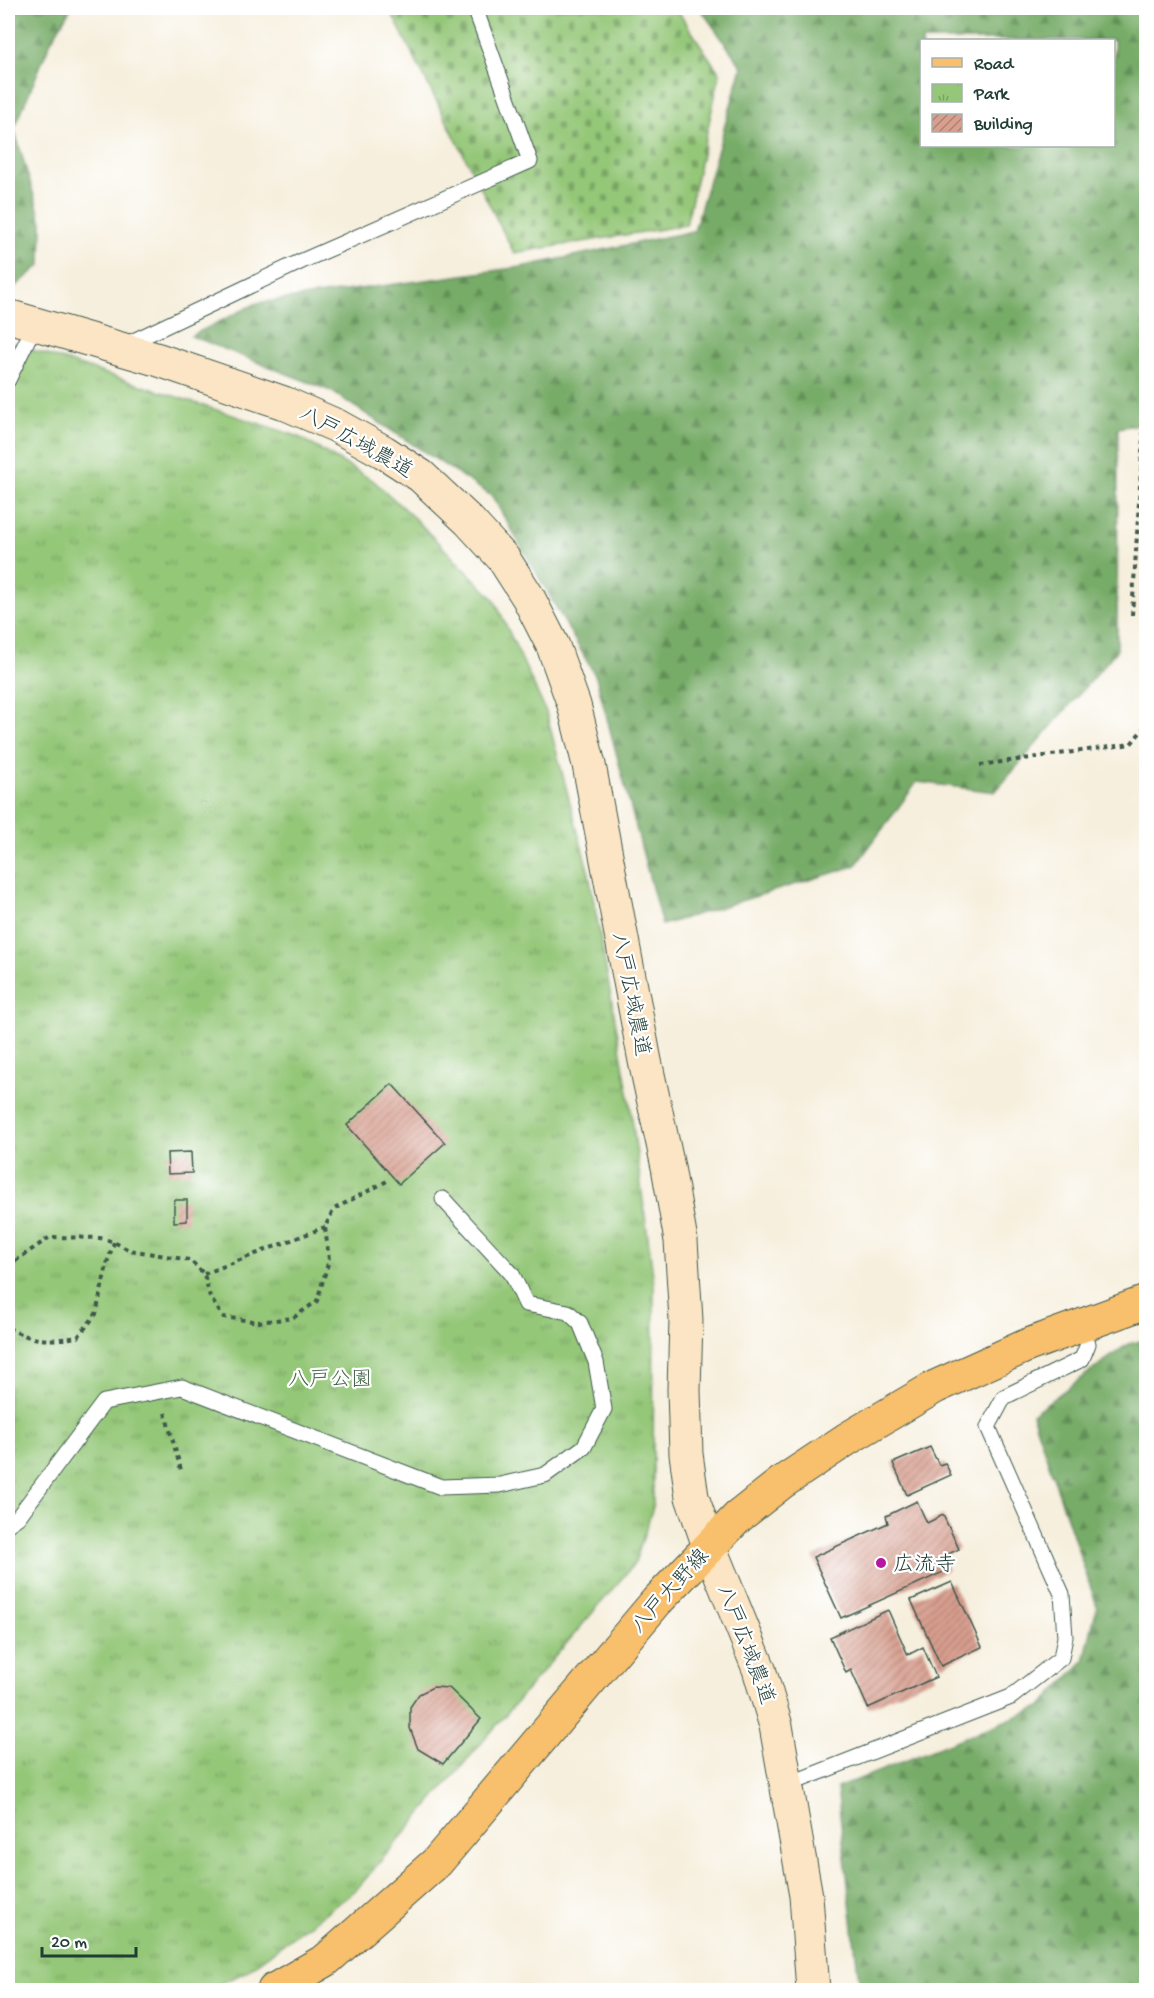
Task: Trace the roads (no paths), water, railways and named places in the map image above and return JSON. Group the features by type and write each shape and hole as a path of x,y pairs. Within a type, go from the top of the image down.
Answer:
{"main road":[{"name":"八戸大野線","path":"274,1990 326,1960 437,1862 652,1606 738,1517 782,1483 847,1439 934,1387 1028,1344 1146,1302"}],"street":[{"name":"八戸広域農道","path":"21,320 117,348 284,403 337,426 384,452 421,476 469,521 503,558 528,597 548,637 574,705 589,765 681,1241 686,1320 684,1390 686,1454 693,1497 709,1546 759,1669 776,1726 806,1896 813,1990"}],"lane":[{"path":"117,348 302,261 530,161 475,8"},
{"path":"8,380 21,320"},
{"path":"8,1524 18,1517 104,1402 182,1387 441,1487 500,1485 545,1475 584,1447 604,1409 596,1362 580,1323 568,1312 526,1304 512,1274 443,1199"},
{"path":"787,1785 1011,1697 1060,1658 1065,1637 1062,1594 988,1427 1004,1397 1082,1359 1088,1344 1083,1324"}],"place":[{"name":"広流寺","path":"881,1563"}],"park label":[{"name":"八戸公園","path":"330,1378"}]}
